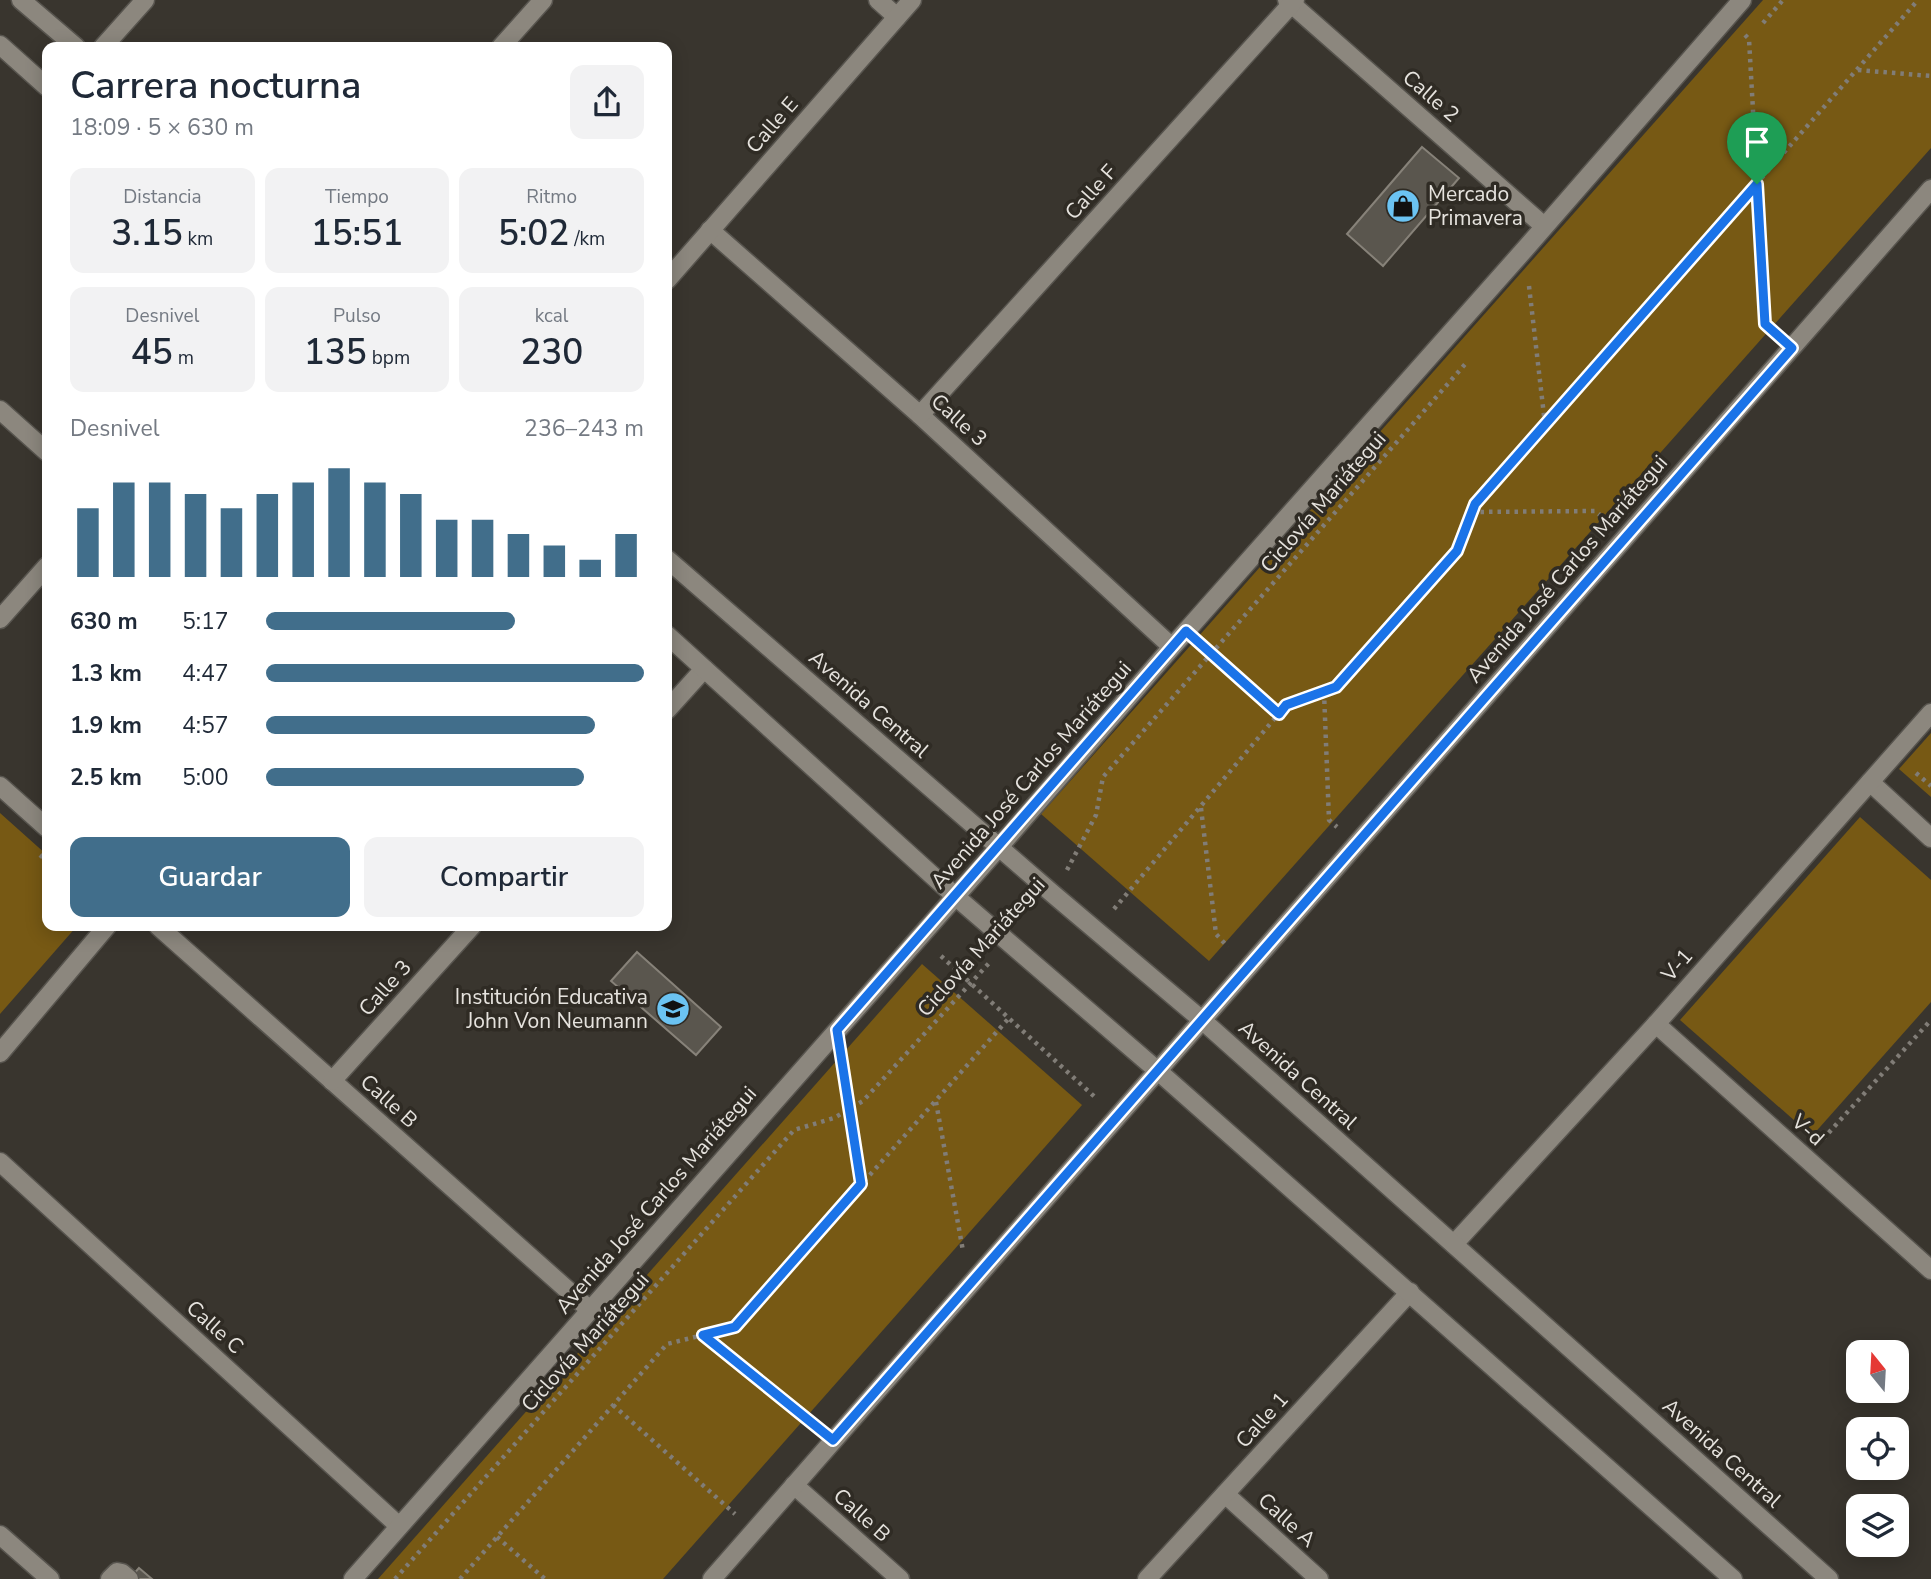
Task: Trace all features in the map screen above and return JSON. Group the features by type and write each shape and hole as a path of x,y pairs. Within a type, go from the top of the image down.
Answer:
{"street":[{"path":"21,0 70,42"},
{"path":"107,42 145,0"},
{"path":"505,42 543,0"},
{"path":"878,0 897,17"},
{"name":"Calle E","path":"672,274 912,0"},
{"name":"Avenida José Carlos Mariátegui","path":"353,1579 1742,0"},
{"name":"Calle 2","path":"1291,1 1544,226"},
{"name":"Calle F","path":"920,415 1291,1"},
{"path":"0,45 42,83"},
{"name":"Avenida José Carlos Mariátegui","path":"712,1579 1792,348 1929,197"},
{"name":"Calle 3","path":"710,230 920,415 1172,647"},
{"path":"0,410 42,448"},
{"name":"Avenida Central","path":"672,563 1202,1020 1829,1579"},
{"path":"0,619 42,572"},
{"path":"672,639 955,896 1410,1292 1733,1579"},
{"path":"672,704 704,668"},
{"name":"V-1","path":"1454,1244 1656,1024 1931,713"},
{"path":"1870,782 1931,838"},
{"path":"0,786 42,824"},
{"path":"0,1053 103,931"},
{"name":"Calle B","path":"164,931 590,1310"},
{"name":"Calle 3","path":"332,1081 467,931"},
{"name":"V-d","path":"1656,1024 1931,1269"},
{"name":"Calle C","path":"0,1161 399,1526"},
{"name":"Calle 1","path":"1147,1579 1410,1292"},
{"name":"Calle B","path":"794,1485 900,1579"},
{"name":"Calle A","path":"1225,1494 1319,1579"},
{"path":"0,1535 50,1579"},
{"path":"110,1579 117,1572 129,1579"}],"path":[{"path":"1740,50 1783,0"},
{"path":"1114,909 1286,705 1336,687 1457,551 1475,504 1918,0"},
{"path":"1728,16 1749,39 1765,324 1792,348"},
{"path":"1857,70 1931,76"},
{"path":"1525,249 1545,425"},
{"path":"1521,300 1539,279"},
{"name":"Ciclovía Mariátegui","path":"1054,894 1096,816 1103,777 1475,352"},
{"path":"1472,512 1595,511 1628,535"},
{"path":"1186,631 1279,714"},
{"path":"1324,692 1329,820 1356,845"},
{"path":"1913,770 1931,786"},
{"path":"1201,807 1216,934 1248,968"},
{"path":"920,936 1116,1117"},
{"name":"Ciclovía Mariátegui","path":"395,1579 794,1130 834,1118 863,1101 1008,942"},
{"path":"460,1579 667,1343 735,1327 1009,1018"},
{"path":"1805,1158 1931,1020"},
{"path":"837,1030 861,1184"},
{"path":"936,1101 969,1286"},
{"path":"703,1335 833,1440"},
{"path":"613,1405 753,1531"},
{"path":"498,1537 545,1579"}],"shaded area":[{"path":"1763,0 1931,0 1931,148 1209,961 1041,814"},
{"path":"1931,733 1931,797 1899,769"},
{"path":"0,813 42,851 42,931 73,931 0,1014"},
{"path":"1860,817 1931,880 1931,1002 1812,1136 1680,1020"},
{"path":"922,964 1082,1105 663,1579 378,1579"}],"building":[{"name":"Mercado Primavera","path":"1422,147 1459,178 1383,266 1347,234"},
{"name":"Institución Educativa John Von Neumann","path":"637,952 721,1027 696,1055 611,981"},
{"path":"139,1568 152,1579 129,1579"}],"place":[{"name":"Mercado Primavera","path":"1403,206"},
{"name":"Institución Educativa John Von Neumann","path":"673,1009"}],"route":[{"path":"1757,184 1765,324 1792,348 833,1440 703,1335 735,1327 861,1184 837,1030 1186,631 1279,714 1286,705 1336,687 1457,551 1475,504 1757,184"}]}
